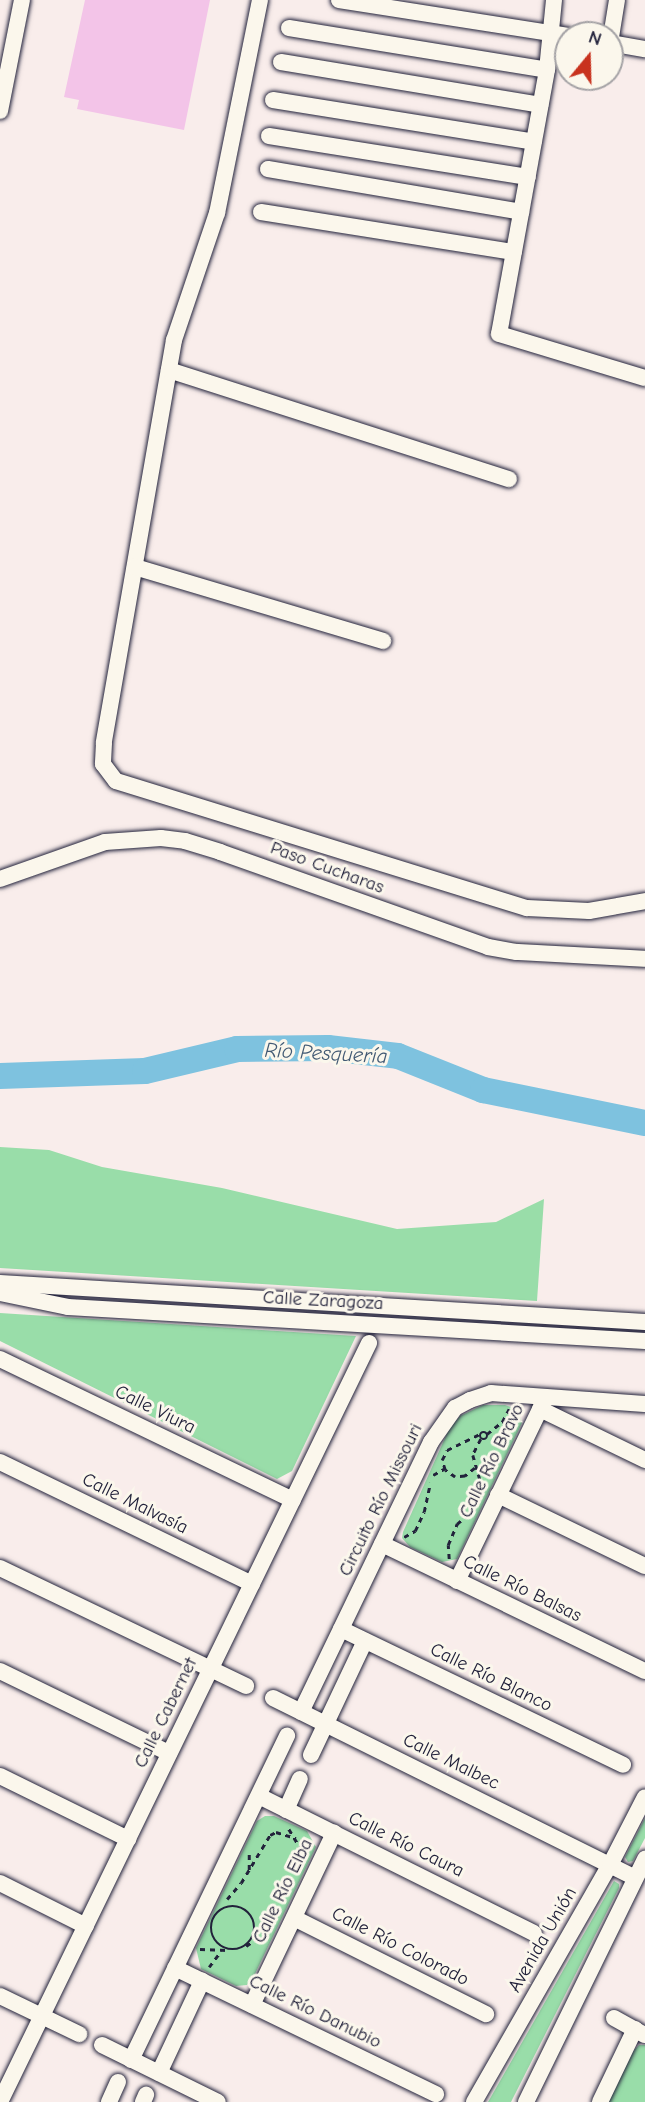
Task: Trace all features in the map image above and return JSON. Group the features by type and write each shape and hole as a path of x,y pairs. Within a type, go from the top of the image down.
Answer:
{"street":[{"path":"0,111 22,0"},
{"path":"260,0 217,213 174,340 104,743 103,764 116,781 527,908 589,911 645,901"},
{"path":"339,0 554,34"},
{"path":"554,0 547,69 499,334 645,378"},
{"path":"617,0 610,43 645,49"},
{"path":"289,28 547,69"},
{"path":"281,62 541,105"},
{"path":"273,100 534,142"},
{"path":"269,136 528,177"},
{"path":"268,169 522,212"},
{"path":"261,212 514,252"},
{"path":"169,370 509,479"},
{"path":"135,567 383,641"},
{"name":"Paso Cucharas","path":"0,879 105,842 142,837 173,839 220,852 488,947 517,952 645,959"},
{"name":"Calle Zaragoza","path":"0,1283 645,1322"},
{"name":"Calle Zaragoza","path":"0,1293 68,1307 645,1341"},
{"path":"386,1326 387,1306"},
{"name":"Calle Cabernet","path":"0,2102 369,1343"},
{"name":"Calle Viura","path":"0,1359 293,1500"},
{"name":"Circuito Río Missouri","path":"301,1712 431,1442 455,1408 491,1393 543,1403 645,1404"},
{"path":"543,1403 645,1460"},
{"name":"Calle Río Bravo","path":"457,1581 491,1496 543,1403"},
{"name":"Calle Malvasía","path":"0,1462 252,1584"},
{"path":"491,1496 645,1566"},
{"name":"Calle Río Balsas","path":"385,1537 457,1581 645,1671"},
{"path":"0,1568 246,1686"},
{"name":"Calle Río Blanco","path":"341,1629 623,1765"},
{"path":"311,1755 365,1641"},
{"path":"0,1671 169,1754"},
{"name":"Calle Malbec","path":"273,1698 635,1878"},
{"path":"131,2060 287,1737"},
{"path":"0,1776 128,1839"},
{"path":"286,1818 300,1779"},
{"name":"Calle Río Caura","path":"259,1796 286,1818 334,1833 534,1933"},
{"name":"Avenida Unión","path":"474,2102 610,1865 645,1797"},
{"name":"Calle Río Elba","path":"252,2005 334,1833"},
{"path":"526,2102 645,1859"},
{"path":"0,1883 86,1926"},
{"name":"Calle Río Colorado","path":"294,1917 486,2014"},
{"name":"Calle Río Danubio","path":"176,1968 205,1975 252,2005 436,2094"},
{"path":"159,2073 205,1975"},
{"path":"0,1996 79,2034"},
{"path":"600,2102 640,2032 614,2018"},
{"path":"102,2045 218,2102"},
{"path":"109,2102 118,2082"}],"path":[{"path":"435,1459 502,1422 521,1418 517,1411 510,1408 502,1422"},
{"path":"484,1433 473,1455 475,1468 491,1496"},
{"path":"481,1439 487,1439 484,1433"},
{"path":"447,1450 442,1460 448,1474 459,1478 475,1468"},
{"path":"430,1476 444,1469"},
{"path":"385,1537 404,1538 415,1531 426,1505 430,1470"},
{"path":"450,1562 448,1545 457,1524 481,1503"},
{"path":"286,1818 300,1847 298,1874"},
{"path":"231,1950 218,1943 214,1937 212,1922 215,1915 249,1870 270,1835 276,1832 296,1838"},
{"path":"249,1870 251,1843"},
{"path":"215,1915 233,1906 251,1914 254,1935 246,1946"},
{"path":"186,1947 231,1950 246,1946 262,1937 276,1923"},
{"path":"205,1975 221,1951"}],"green space":[{"path":"0,1147 49,1150 102,1167 222,1188 397,1229 496,1222 544,1199 537,1301 0,1268"},
{"path":"0,1313 356,1336 292,1471 277,1479 0,1341"},
{"path":"483,1405 505,1405 517,1409 522,1423 457,1559 442,1562 410,1547 402,1538 403,1532 449,1429 460,1416"},
{"path":"265,1816 274,1816 307,1831 316,1847 253,1978 247,1985 236,1986 201,1969 196,1948 257,1821"},
{"path":"645,1818 645,1838 633,1861 628,1862 625,1857"},
{"path":"614,1881 619,1884 619,1888 511,2102 488,2102"},
{"path":"639,2045 645,2045 645,2102 608,2102 633,2051"}],"building":[{"path":"85,0 210,0 184,130 77,109 79,100 64,97"}],"waterway":[{"name":"Río Pesquería","path":"0,1076 145,1071 237,1049 328,1048 398,1056 483,1090 645,1123"}]}
